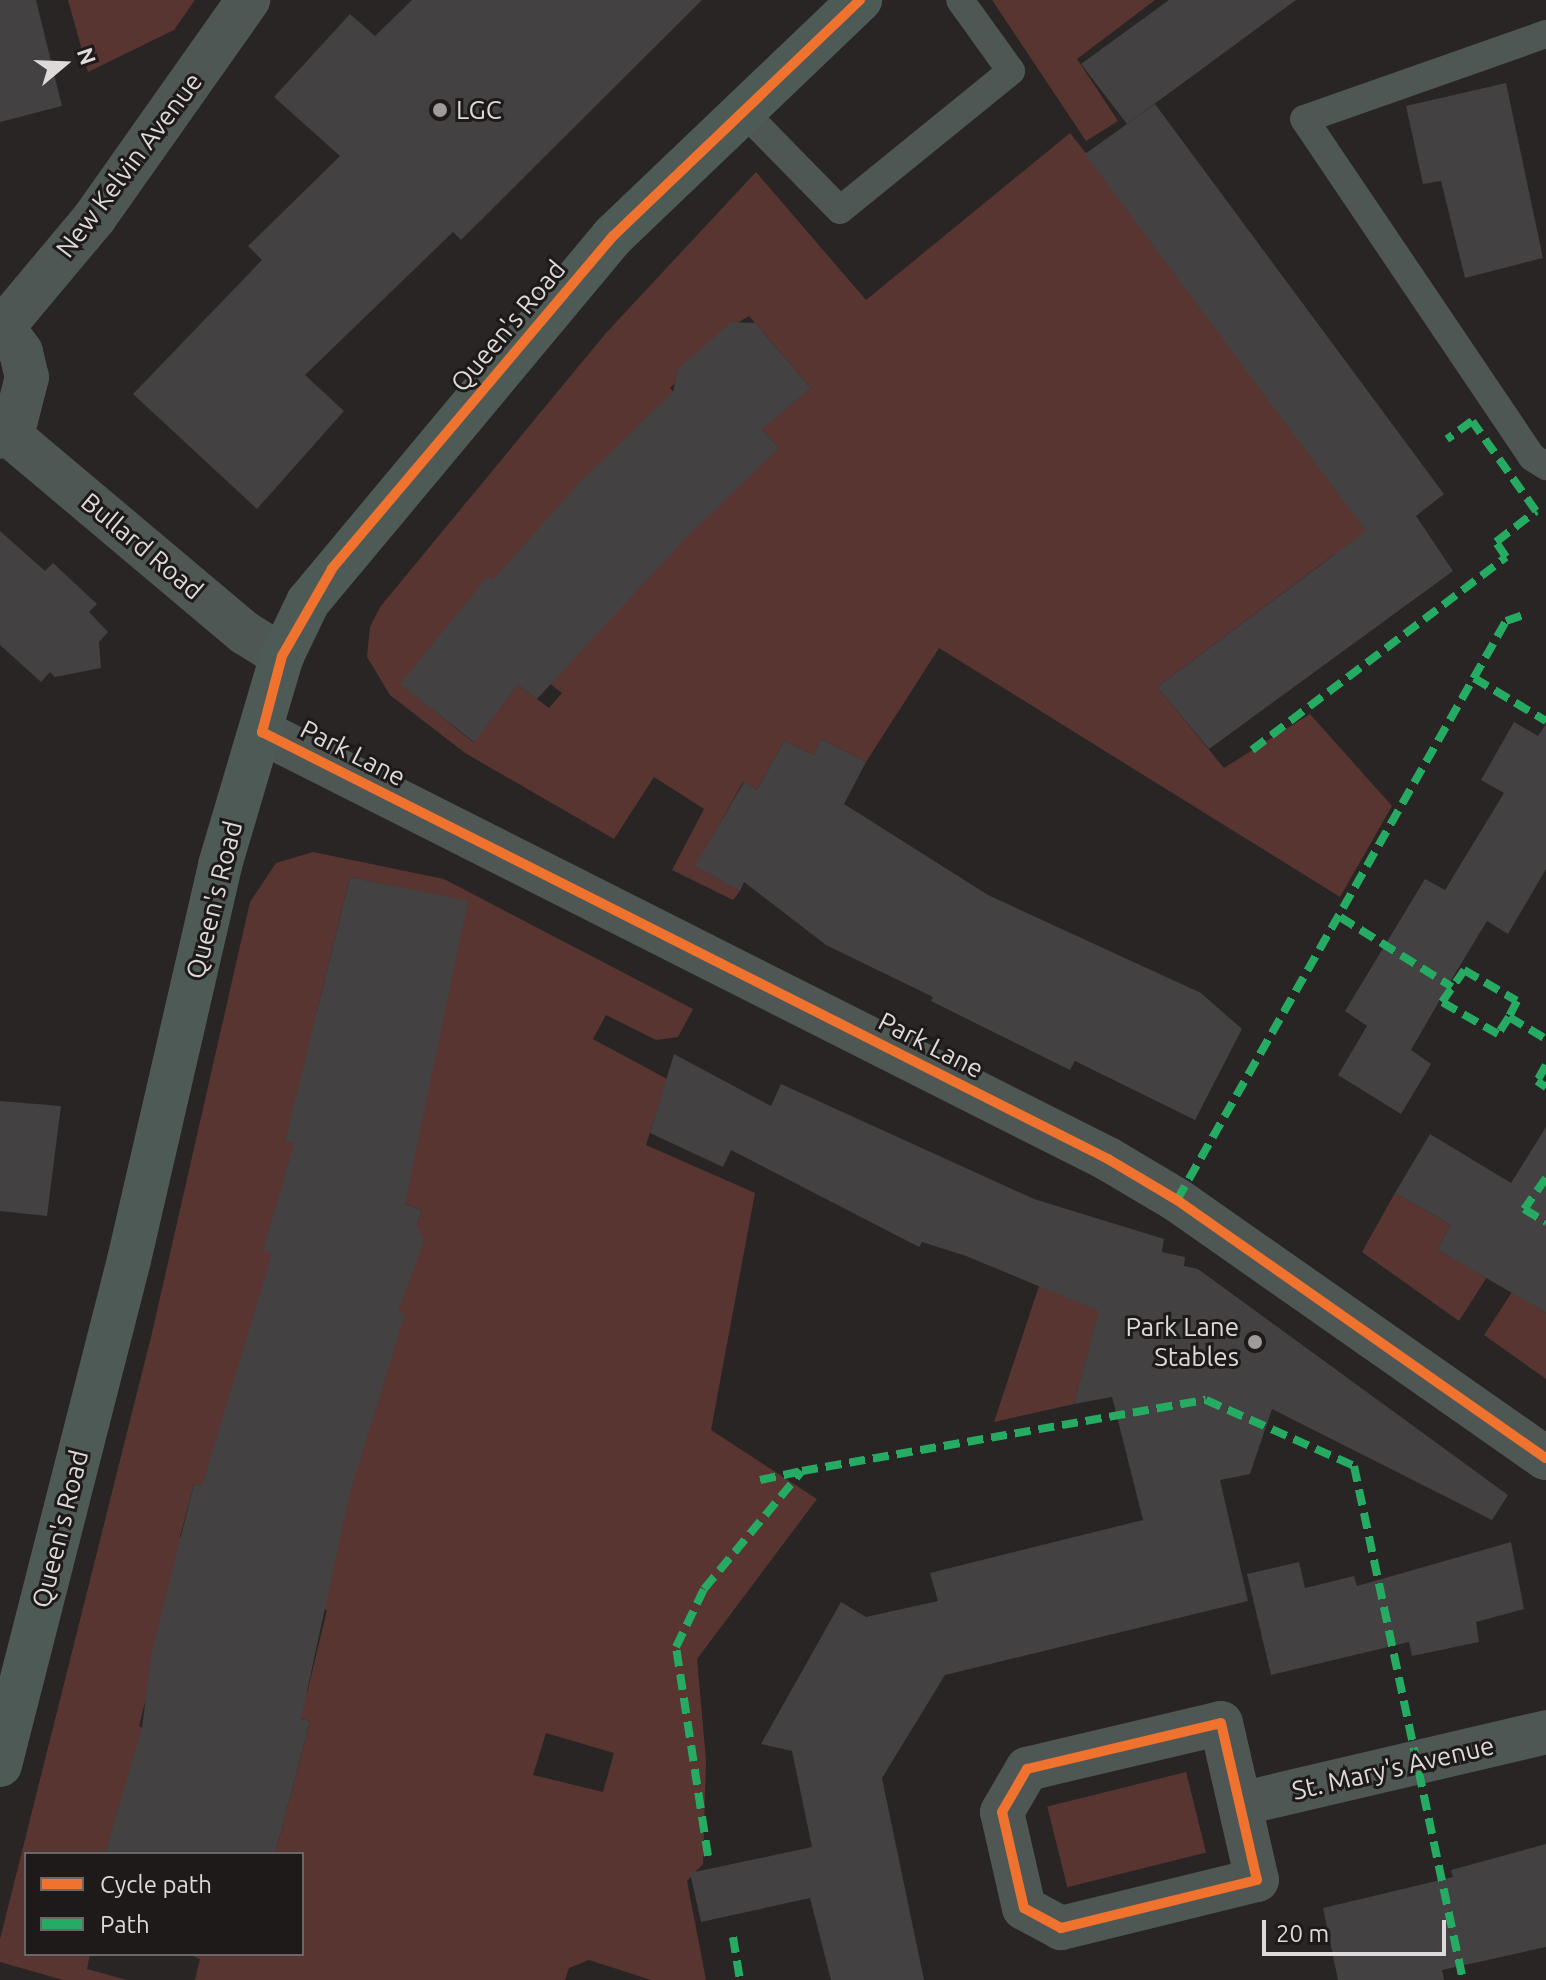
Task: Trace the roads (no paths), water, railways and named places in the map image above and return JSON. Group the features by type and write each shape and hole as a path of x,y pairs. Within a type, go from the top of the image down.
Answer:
{"main road":[{"name":"Queen's Road","path":"0,1765 129,1260 220,865 262,732 282,656 332,569 613,236 741,109 860,0"}],"street":[{"name":"New Kelvin Avenue","path":"2,325 95,217 248,0"},
{"path":"2,325 21,352 27,377 16,420 3,434"},
{"name":"Bullard Road","path":"3,434 245,633 282,656"},
{"name":"Park Lane","path":"262,732 1108,1159 1177,1200 1546,1458"},
{"path":"1221,1723 1240,1804 1257,1880 1061,1928 1024,1908 1002,1812 1027,1769 1221,1723"},
{"name":"St. Mary's Avenue","path":"1240,1804 1546,1732"}],"lane":[{"path":"741,109 840,210 1011,71 960,0"},
{"path":"1546,34 1304,119 1532,457 1546,466"}],"place":[{"name":"LGC","path":"440,110"},
{"name":"Park Lane Stables","path":"1255,1342"}]}
